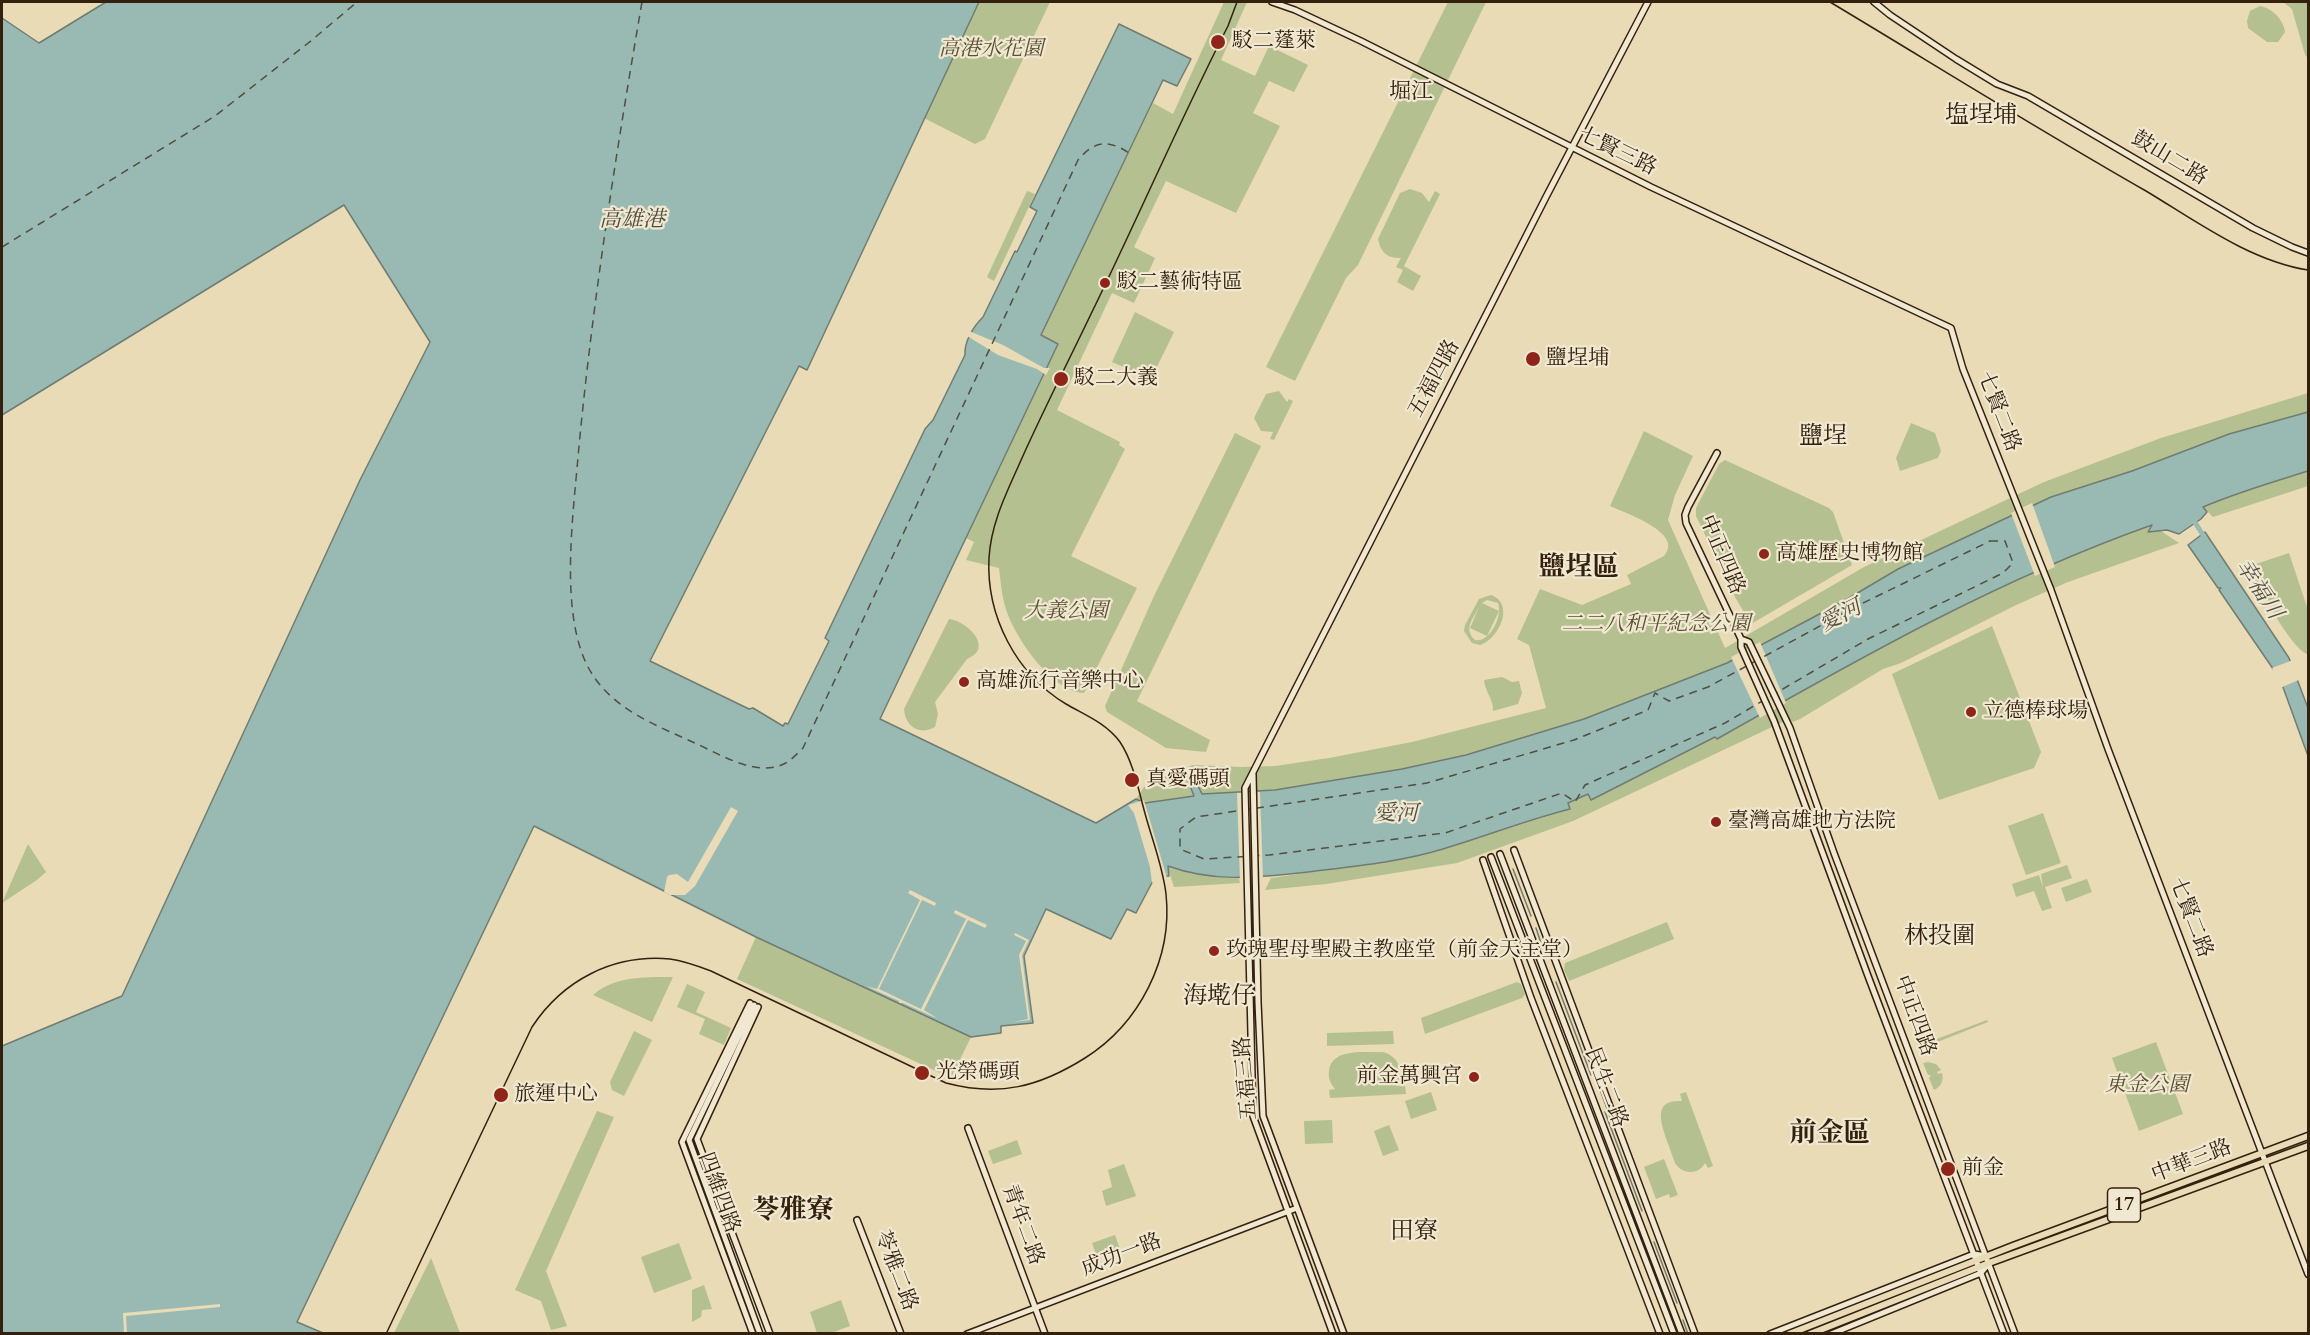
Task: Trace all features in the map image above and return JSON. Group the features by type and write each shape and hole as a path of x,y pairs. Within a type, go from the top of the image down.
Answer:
{"main road":[{"name":"中華三路","path":"1810,1334 1987,1260 2308,1136"},
{"name":"中華三路","path":"1987,1260 2308,1146"},
{"name":"中華三路","path":"1789,1334 1977,1264"}],"street":[{"name":"七賢三路","path":"1272,2 1295,10 1361,41 1651,188 1951,328"},
{"name":"五福四路","path":"1245,788 1648,2"},
{"name":"鼓山二路","path":"1874,2 1890,15 1997,84 2015,90 2096,135 2253,228 2308,253"},
{"name":"七賢二路","path":"1951,328 1963,369 2044,574 2143,844 2308,1274"},
{"name":"中正四路","path":"1717,453 1685,515 1686,523 1741,639 1743,651 1772,715 2004,1334"},
{"name":"中正四路","path":"1741,639 1749,642 1790,728 1834,853 2015,1334"},
{"name":"五福四路","path":"1253,788 1254,772"},
{"name":"五福三路","path":"1245,788 1253,1116 1333,1334"},
{"name":"五福三路","path":"1253,788 1263,1116 1344,1334"},
{"path":"1514,850 1695,1334"},
{"name":"民生二路","path":"1500,854 1682,1334"},
{"name":"民生二路","path":"1491,857 1674,1334"},
{"path":"1483,860 1531,998 1660,1334"},
{"name":"四維四路","path":"753,1334 682,1142 754,1005"},
{"name":"四維四路","path":"754,1005 689,1140 760,1334"},
{"name":"四維四路","path":"754,1005 698,1139 770,1334"},
{"name":"青年二路","path":"968,1128 1045,1334"},
{"name":"成功一路","path":"967,1334 1297,1208"},
{"name":"苓雅二路","path":"857,1220 901,1334"},
{"name":"中華三路","path":"1770,1334 1987,1260"},
{"name":"中華三路","path":"1831,1334 1977,1264"}],"green space":[{"name":"高港水花園","path":"979,2 1050,2 985,139 975,144 924,118"},
{"name":"駁二藝術特區","path":"1224,2 1247,2 1221,60 1255,76 1269,46 1308,65 1294,92 1269,81 1253,113 1280,126 1236,213 1166,181 1134,247 1155,258 1134,303 1112,293 1057,410 1120,442 1119,445 1125,449 1071,556 1137,588 1084,693 1060,684 1028,651 1006,609 999,568 966,560 974,542 966,538 1058,345 1040,336 1153,103 1173,114"},
{"path":"1448,2 1486,2 1358,265 1346,278 1295,381 1266,367"},
{"path":"2283,2 2308,2 2308,58 2305,55 2292,9"},
{"path":"2260,6 2273,12 2282,23 2285,32 2278,42 2267,42 2248,28 2247,21 2250,11"},
{"path":"1410,189 1422,193 1429,202 1435,191 1440,194 1404,266 1421,276 1413,291 1397,282 1403,270 1396,267 1401,258 1385,254 1378,239 1400,193"},
{"path":"1027,191 1035,194 994,281 987,277"},
{"path":"1135,312 1174,332 1151,379 1112,362"},
{"path":"1279,391 1287,402 1289,399 1293,401 1274,440 1270,439 1273,432 1261,431 1254,418 1266,394"},
{"name":"二二八和平紀念公園","path":"2308,393 2308,412 2229,434 2132,471 2051,497 1882,579 1727,663 1584,719 1466,755 1402,769 1275,790 1201,794 1190,772 1185,773 1195,796 1145,803 1136,799 1149,783 1193,765 1275,766 1329,758 1412,742 1546,708 1529,645 1517,639 1540,589 1582,605 1631,584 1627,575 1664,556 1668,548 1667,539 1660,532 1639,519 1610,506 1644,431 1693,456 1675,495 1668,520 1725,648 1864,567 2044,482 2161,438"},
{"path":"1911,423 1935,433 1941,451 1938,458 1900,471 1896,458"},
{"name":"大義公園","path":"1235,433 1261,446 1137,701 1210,740 1206,752 1166,748 1107,712 1105,706 1154,596"},
{"path":"1725,460 1829,508 1833,512 1852,565 1751,624 1735,597 1696,516 1696,508 1719,464"},
{"path":"2308,471 2308,486 2213,517 2203,507 2242,492"},
{"path":"2152,525 2179,543 2068,582 2016,605 1901,663 1883,669 1800,719 1793,722 1789,719 1573,821 1457,863 1326,884 1265,890 1271,878 1406,858 1443,849 1570,809 1568,803 1589,794 1591,799 1715,737 1717,739 1876,650 1984,595 2095,546"},
{"path":"2289,553 2308,610 2308,655 2284,630 2250,571 2253,565"},
{"path":"1491,595 1502,606 1502,622 1487,642 1480,645 1472,643 1464,631 1479,599","holes":["1487,600 1498,603 1499,611 1482,603","1479,607 1470,628 1486,637 1475,640 1469,628","1499,611 1494,628 1487,636"]},
{"path":"949,619 970,630 979,648 967,659 935,702 938,714 935,727 929,730 918,730 910,725 904,709"},
{"name":"立德棒球場","path":"1992,626 2041,752 2034,768 1939,800 1892,674"},
{"path":"1502,677 1512,682 1519,681 1522,693 1518,704 1493,711 1484,680"},
{"path":"2043,813 2061,863 2026,875 2008,826"},
{"path":"28,844 46,872 2,903"},
{"path":"1167,865 1188,873 1239,879 1240,883 1174,887"},
{"path":"2067,865 2072,878 2045,887 2052,908 2042,911 2034,891 2016,897 2012,884 2039,875 2043,888 2041,874"},
{"path":"2087,879 2092,892 2066,902 2061,888"},
{"path":"1667,922 1674,939 1569,981 1564,970 1565,963"},
{"path":"756,937 971,1037 951,1078 737,979"},
{"path":"673,977 652,1022 593,995 620,981"},
{"path":"1517,982 1521,984 1525,994 1522,998 1425,1034 1421,1018"},
{"path":"687,984 705,992 696,1012 731,1028 724,1045 699,1034 705,1019 677,1007"},
{"path":"1987,1020 1988,1022 1935,1043 1935,1052 1921,1055 1918,1046"},
{"path":"634,1031 652,1040 624,1096 612,1090 610,1082"},
{"path":"1393,1031 1394,1044 1327,1046 1327,1033"},
{"name":"東金公園","path":"2156,1042 2183,1114 2139,1131 2112,1058"},
{"path":"1383,1052 1397,1061 1400,1075 1396,1086 1405,1086 1406,1094 1330,1098 1329,1090 1335,1089 1330,1081 1329,1071 1331,1063 1336,1058 1351,1053"},
{"path":"1923,1063 1936,1064 1941,1070 1937,1072 1938,1074 1942,1073 1941,1083 1934,1090 1929,1078 1931,1075 1928,1075"},
{"path":"1431,1092 1437,1110 1411,1119 1405,1101"},
{"path":"1686,1092 1713,1166 1708,1168 1705,1163 1699,1170 1690,1172 1682,1170 1675,1163 1661,1120 1662,1108 1672,1101 1682,1101 1680,1094"},
{"path":"597,1111 614,1117 546,1271 567,1326 551,1330 541,1301 515,1290"},
{"path":"1332,1120 1333,1143 1305,1144 1304,1121"},
{"path":"1389,1125 1399,1150 1383,1156 1374,1131"},
{"path":"1017,1140 1022,1154 993,1164 988,1151"},
{"path":"1664,1159 1678,1195 1670,1198 1669,1194 1656,1199 1644,1167"},
{"path":"1124,1164 1136,1196 1106,1206 1102,1191 1112,1187 1108,1170"},
{"path":"1115,1235 1120,1249 1097,1257 1092,1243"},
{"path":"679,1243 692,1279 654,1293 641,1257"},
{"path":"431,1258 460,1333 394,1333"},
{"path":"704,1285 712,1309 702,1310 701,1317 692,1322 692,1290"},
{"path":"841,1300 850,1326 831,1333 817,1333 810,1312"}],"water":[{"name":"高雄港","path":"106,2 979,2 807,370 799,366 650,661 749,709 753,708 783,726 785,723 788,724 829,641 825,638 925,429 933,420 965,355 970,335 983,317 1037,211 1030,207 1119,24 1191,59 1177,86 1163,80 1041,335 1058,344 880,719 1096,823 1136,799 1145,803 1194,796 1185,773 1191,771 1202,794 1275,790 1402,769 1466,755 1584,719 1727,663 1844,601 1898,569 2051,497 2132,471 2229,434 2308,412 2308,471 2203,507 2207,512 2201,519 2179,534 2167,530 2148,532 2152,525 2095,546 1984,595 1876,650 1717,739 1715,737 1591,800 1588,794 1568,803 1570,809 1443,849 1371,864 1248,877 1200,875 1168,866 1169,876 1155,877 1136,913 1127,909 1111,939 1046,909 1024,956 1033,1023 1001,1026 1001,1033 971,1037 756,937 534,826 297,1322 323,1333 2,1333 2,1046 122,996 360,480 430,342 344,205 2,415 2,18 39,43"},
{"name":"幸福川","path":"2205,532 2289,658 2308,708 2308,756 2280,679 2219,590 2221,588 2218,588 2188,545"}],"pier":[{"path":"969,331 1003,345 1044,368 1050,368 1046,375 1037,369 998,355 967,336"},
{"path":"2032,503 2055,567 2035,576 2011,513"},
{"path":"1760,642 1786,703 1760,718 1731,657"},
{"path":"2293,660 2301,679 2280,688 2272,668"},
{"path":"1260,792 1263,880 1240,881 1237,793"},
{"path":"1144,800 1167,878 1157,879 1152,883 1150,867 1134,813 1128,805"},
{"path":"731,807 738,811 695,886 685,895 670,895 664,892 669,875 677,874 688,882"},
{"path":"910,890 936,903 935,906 922,900 879,989 921,1009 966,919 954,913 955,910 987,925 985,928 968,920 924,1010 938,1019 866,986 877,989 920,900 908,893"},
{"path":"1015,933 1029,940 1022,955 1030,1020 1013,1022 1028,1019 1019,955 1026,941 1014,935"},
{"path":"220,1304 220,1307 126,1316 127,1333 124,1333 123,1313"}],"waterway":[{"name":"幸福川","path":"2192,518 2205,538"},
{"path":"1513,869 1531,916"},
{"path":"1536,928 1542,946"},
{"path":"1556,982 1591,1075"},
{"path":"1605,1112 1642,1211"},
{"path":"1654,1242 1677,1303"},
{"path":"1683,1320 1688,1334"}],"ferry route":[{"path":"2,247 215,116 357,2"},
{"path":"642,2 590,343 570,563 574,618 579,643 587,665 596,680 608,693 635,714 650,722 743,764 767,768 778,766 789,761 803,748 1078,160 1090,149 1102,144 1108,144 1129,153"},
{"path":"1990,541 2005,541 2013,563 2003,573 1868,639 1725,723 1585,785 1575,802 1562,793 1445,833 1269,855 1204,859 1180,849 1180,829 1196,817 1427,783 1574,740 1648,710 1655,693 1669,701 1708,687 1853,608 1990,541"}],"tram line":[{"path":"386,1334 532,1027 544,1010 559,996 591,973 629,961 649,959 670,959 691,964 711,971 946,1083 984,1089 1018,1087 1068,1068 1104,1044 1136,1008 1158,965 1167,918 1163,875 1133,769 1125,750 1114,735 1048,691 1032,677 1019,660 999,622 993,601 989,580 990,545 1001,506 1011,482 1228,26 1237,2"},
{"path":"1830,2 2204,227 2265,258 2308,270"}],"place":[{"name":"駁二蓬萊","path":"1218,42"},
{"name":"駁二藝術特區","path":"1105,283"},
{"name":"鹽埕埔","path":"1533,359"},
{"name":"駁二大義","path":"1061,379"},
{"name":"高雄歷史博物館","path":"1764,554"},
{"name":"高雄流行音樂中心","path":"964,682"},
{"name":"立德棒球場","path":"1971,712"},
{"name":"真愛碼頭","path":"1132,780"},
{"name":"臺灣高雄地方法院","path":"1716,822"},
{"name":"玫瑰聖母聖殿主教座堂（前金天主堂）","path":"1214,951"},
{"name":"光榮碼頭","path":"922,1073"},
{"name":"前金萬興宮","path":"1474,1077"},
{"name":"旅運中心","path":"501,1095"},
{"name":"前金","path":"1948,1169"}],"district":[{"name":"堀江","path":"1411,93"},
{"name":"塩埕埔","path":"1981,116"},
{"name":"鹽埕","path":"1823,437"},
{"name":"鹽埕區","path":"1579,569"},
{"name":"林投圍","path":"1940,937"},
{"name":"海墘仔","path":"1219,997"},
{"name":"前金區","path":"1830,1135"},
{"name":"苓雅寮","path":"793,1212"},
{"name":"田寮","path":"1414,1232"}],"water label":[{"name":"愛河","path":"1841,617"},
{"name":"愛河","path":"1396,815"}]}
